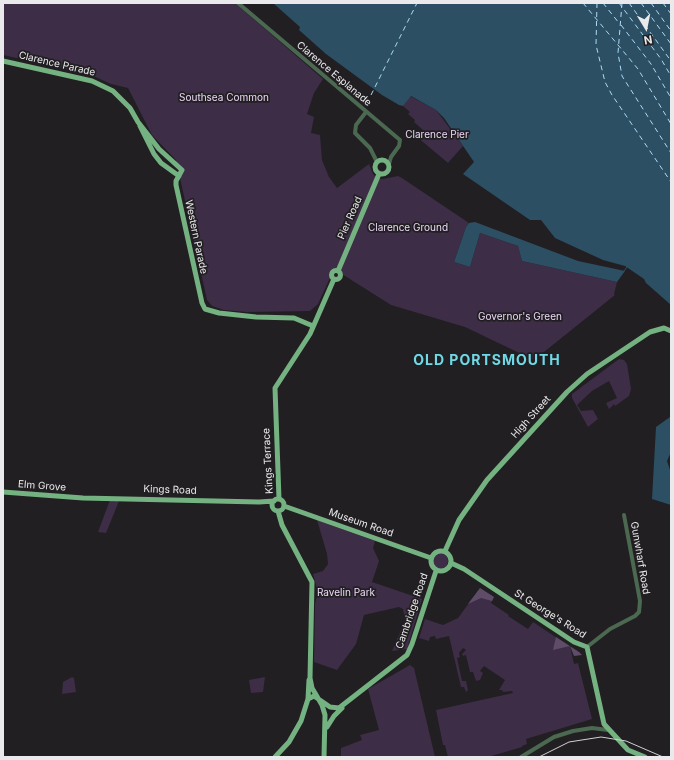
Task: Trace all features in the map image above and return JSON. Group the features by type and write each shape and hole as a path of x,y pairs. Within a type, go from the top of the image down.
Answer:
{"main road":[{"name":"Clarence Parade","path":"3,61 97,83 113,92 123,99 138,122 159,149 182,170"},
{"name":"Clarence Parade","path":"138,122 142,133 154,154 161,163 179,176"},
{"path":"383,160 389,164 388,172 379,174 375,169 377,162 383,160"},
{"name":"Western Parade","path":"182,170 176,185 204,308 210,311 250,316 294,318 313,326"},
{"name":"Pier Road","path":"313,326 334,279 332,273 338,271 379,174"},
{"name":"Kings Terrace","path":"277,500 276,422 274,396 277,381 303,346 313,326"},
{"name":"High Street","path":"445,551 459,520 488,480 565,393 587,374 650,332 664,328 671,331"},
{"name":"Elm Grove","path":"3,492 80,497"},
{"name":"Kings Road","path":"80,497 259,502 277,500"},
{"path":"275,757 288,744 296,730 308,699 310,674 310,612 313,598 312,582 282,525 278,511 273,507 277,500 283,502 284,506 282,510 278,511"},
{"name":"Kings Road","path":"259,502 273,507"},
{"name":"Museum Road","path":"284,506 431,558"},
{"path":"445,551 451,557 451,563 445,570 436,571 431,566 431,558 436,553 445,551"},
{"name":"St George's Road","path":"451,563 464,569 574,642 587,647 601,714 608,730"},
{"name":"Cambridge Road","path":"326,730 334,716 349,701 374,679 400,662 407,655 436,571"},
{"path":"310,674 312,686 325,713 326,730 324,757"},
{"path":"308,699 312,696 319,700"},
{"name":"Cambridge Road","path":"319,700 335,709 349,701"},
{"path":"608,730 628,750 645,757"}],"street":[{"name":"Clarence Esplanade","path":"238,3 400,140 399,146 391,157 389,164"},
{"path":"366,112 356,125 355,133 370,148 377,162"},
{"name":"Gunwharf Road","path":"587,647 610,629 635,616 639,612 640,601 624,514"},
{"path":"521,757 554,737 573,731 589,728 608,730"}],"green space":[{"name":"Southsea Common","path":"3,3 235,3 323,79 314,93 307,114 314,117 311,133 320,135 322,160 329,177 337,188 369,164 373,174 378,179 398,176 469,223 466,227 454,262 470,267 480,233 518,246 522,261 617,282 615,295 534,360 465,327 391,305 334,269 318,304 310,311 247,312 224,310 212,306 207,300 176,160 152,135 128,88 111,84 89,74 3,55"},
{"name":"Clarence Pier","path":"410,96 436,110 463,146 448,163 417,137 423,130 414,122 415,120 408,114 410,112 403,106"},
{"path":"619,359 624,360 627,364 631,389 629,396 615,406 614,404 609,409 606,403 617,398 609,381 592,391 577,405 581,411 593,410 598,419 588,427 572,398 572,394"},
{"path":"110,500 119,501 106,533 98,532"},
{"name":"Ravelin Park","path":"317,520 375,541 373,548 379,561 372,582 422,599 407,649 392,651 401,630 411,628 412,623 405,621 403,609 399,607 364,615 356,644 337,670 314,662 315,604 318,592 313,574 323,571 328,564 327,554"},
{"path":"440,553 446,555 448,561 446,567 440,569 434,567 432,561 434,555"},
{"path":"480,588 494,597 491,603 528,629 533,622 557,638 555,647 570,646 574,664 578,663 592,719 526,739 527,744 522,747 488,757 448,757 445,745 443,745 436,710 513,693 512,691 503,692 502,690 499,690 505,680 484,666 480,671 483,673 480,680 476,681 473,672 470,672 466,655 463,656 462,654 466,650 463,648 459,653 460,657 457,658 462,681 466,681 468,690 466,692 464,687 461,687 449,636 436,639 435,636 430,637 429,641 419,638 425,619 443,625 458,618"},
{"path":"410,665 414,668 435,757 341,757 341,748 362,740 360,735 379,730 368,689"},
{"path":"72,677 74,678 76,692 62,694 63,682"},
{"path":"265,677 263,692 251,693 249,680"}],"shaded area":[{"path":"480,588 494,597 492,601 481,598 468,604"},
{"path":"556,637 570,646 553,650"},
{"path":"570,646 579,652 582,655 574,656"}],"water":[{"path":"273,3 671,3 671,305 646,283 644,279 625,266 603,260 555,238 541,220 530,220 463,174 474,162 444,118 436,110 411,96 403,106 382,95 326,54 299,30 300,27"},
{"path":"475,222 578,261 625,271 617,282 522,261 518,246 480,233 470,267 454,262 466,227 469,223"},
{"path":"671,413 671,452 667,461 671,473 671,505 652,499 656,427 670,417"}],"waterway":[{"path":"624,271 627,267"}],"ferry route":[{"path":"371,95 417,3"},
{"path":"583,3 638,69 671,124"},
{"path":"597,3 596,45 605,82 612,95 671,182"},
{"path":"603,3 619,23"},
{"path":"619,3 661,59 671,76"},
{"path":"622,3 618,53 622,76 671,153"},
{"path":"629,3 671,61"},
{"path":"641,3 671,44"},
{"path":"651,3 671,31"},
{"path":"663,3 671,14"},
{"path":"621,25 651,64 671,98"}],"railway":[{"path":"539,757 569,742 601,737 626,741 663,757"}],"district":[{"name":"OLD PORTSMOUTH","path":"487,361"}],"park label":[{"name":"Clarence Ground","path":"408,228"},
{"name":"Governor's Green","path":"520,317"}]}
